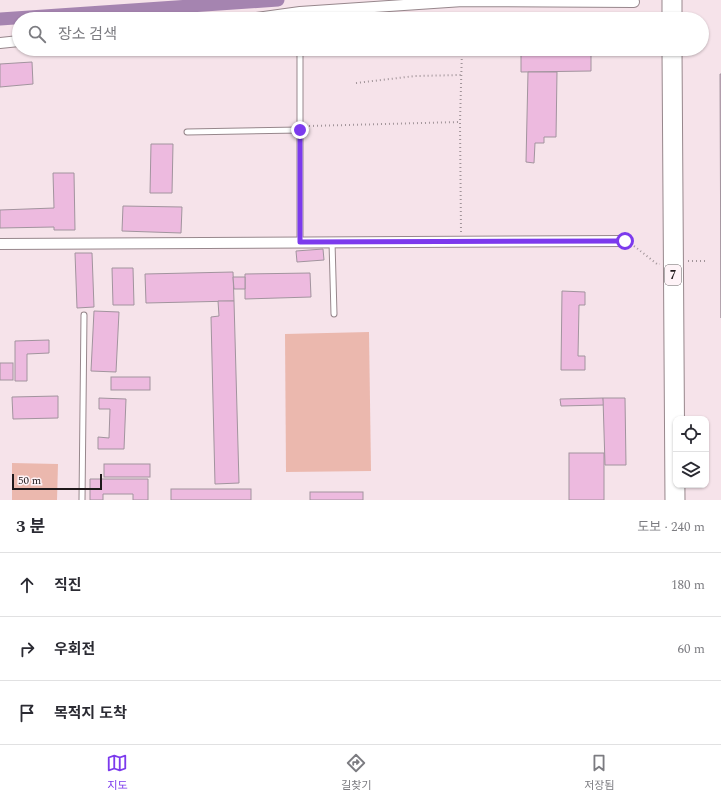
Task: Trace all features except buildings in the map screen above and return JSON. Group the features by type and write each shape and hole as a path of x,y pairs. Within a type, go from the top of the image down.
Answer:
{"highway":[{"path":"672,0 672,12"},
{"name":"7","path":"672,56 675,500"}],"street":[{"path":"343,12 463,1 634,2"},
{"path":"0,43 12,42"},
{"path":"0,244 625,241"}],"lane":[{"path":"300,56 300,242"},
{"path":"187,132 300,128"},
{"path":"332,242 334,314"},
{"path":"82,500 84,315"}],"path":[{"path":"461,242 460,122 462,56"},
{"path":"356,83 415,76 461,75"},
{"path":"300,128 460,122"}],"shaded area":[{"path":"369,332 371,471 286,472 285,334"},
{"path":"12,463 58,464 57,500 12,500"}],"waterway":[{"path":"102,12 278,0"},
{"path":"0,19 12,18"}],"route":[{"path":"300,130 300,242 625,241"}]}
